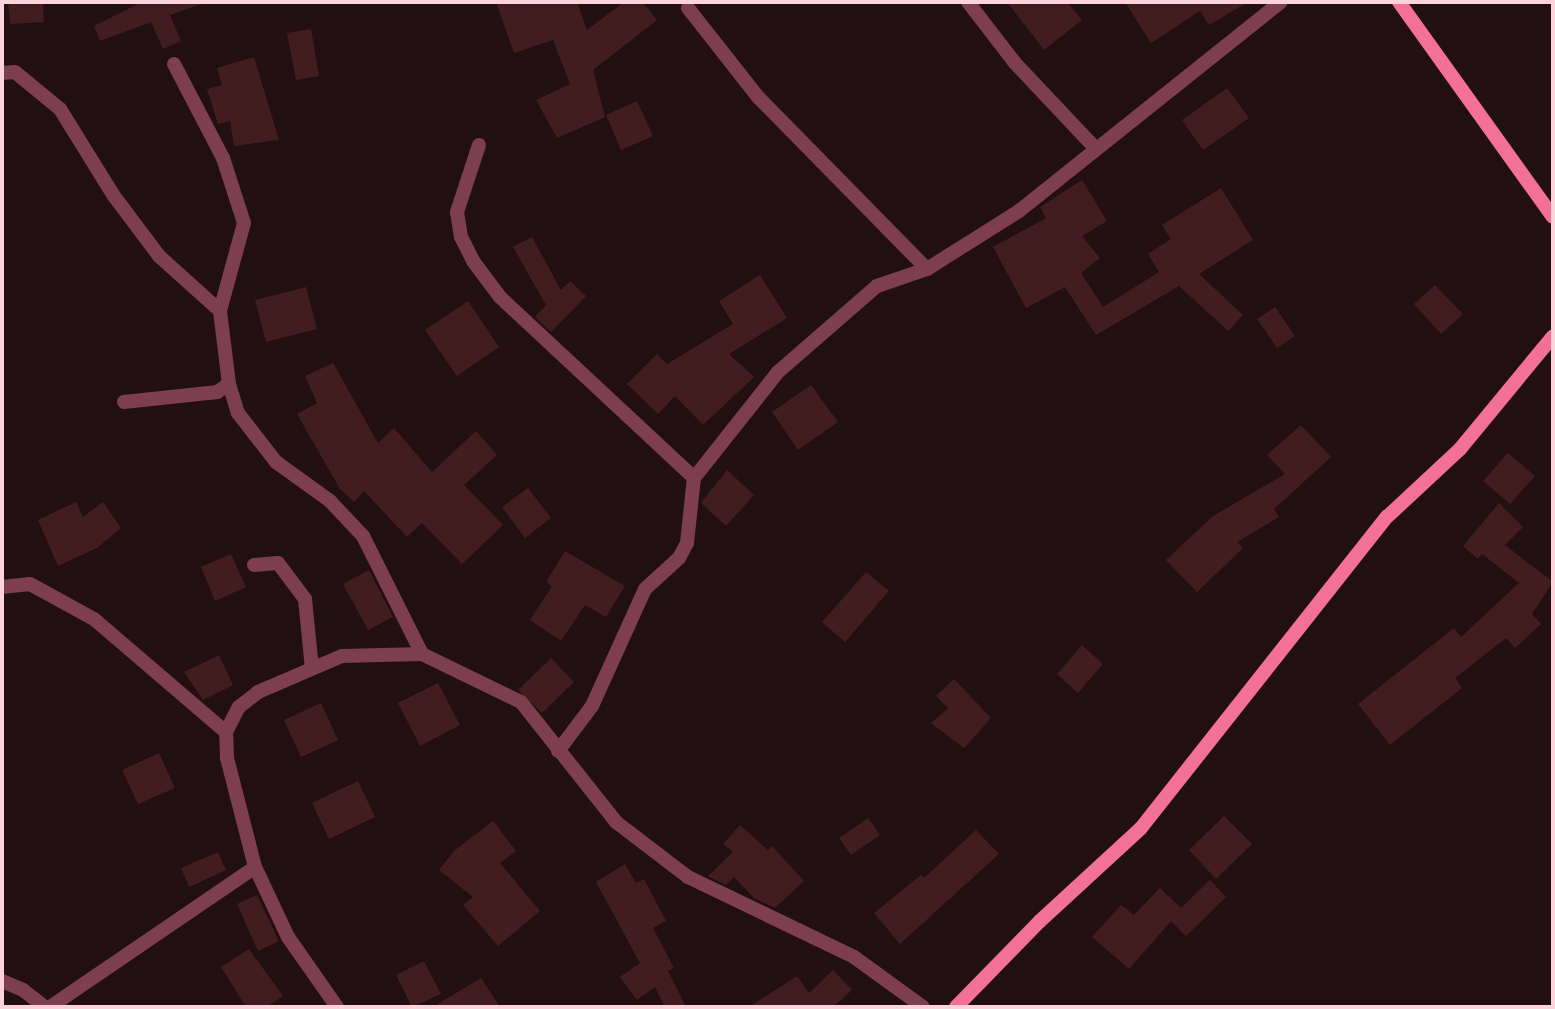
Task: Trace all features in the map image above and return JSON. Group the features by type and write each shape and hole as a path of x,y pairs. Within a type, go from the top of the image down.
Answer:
{"main road":[{"path":"1399,2 1553,217"},
{"path":"956,1007 1040,921 1142,828 1387,517 1460,449 1553,336"}],"street":[{"path":"968,2 1015,63 1096,149"},
{"path":"558,751 592,706 645,589 683,551 694,478 778,372 877,286 927,270 1019,211 1281,2"},
{"path":"688,8 758,97 927,270"},
{"path":"174,64 223,158 244,223 220,311 229,384 238,414 276,462 330,501 363,536 422,654"},
{"path":"2,73 15,72 60,109 114,197 159,256 220,311"},
{"path":"479,145 457,212 461,237 473,261 499,297 694,478"},
{"path":"124,402 217,392 229,384"},
{"path":"254,565 278,563 305,599 312,669"},
{"path":"2,587 30,584 94,619 226,732"},
{"path":"337,1007 288,937 255,867 227,758 226,732 239,707 258,692 342,656 422,654 521,702 616,822 688,877 854,957 923,1007"},
{"path":"2,981 23,990 48,1007 255,867"}],"building":[{"path":"8,2 43,2 44,22 10,24"},
{"path":"142,2 201,4 170,15 181,41 163,49 151,22 100,41 94,26"},
{"path":"496,2 577,2 587,30 624,2 642,2 657,20 593,70 605,117 557,138 536,100 570,84 553,40 514,53"},
{"path":"1007,2 1067,2 1082,20 1044,50"},
{"path":"1125,2 1248,2 1209,25 1200,11 1151,43"},
{"path":"311,29 319,76 296,80 287,33"},
{"path":"254,57 279,140 234,146 230,121 218,124 207,89 222,85 217,68"},
{"path":"1227,88 1249,118 1203,150 1182,120"},
{"path":"637,101 653,136 621,150 606,115"},
{"path":"1082,180 1107,221 1082,236 1100,258 1081,273 1103,307 1159,272 1148,254 1171,239 1162,225 1221,188 1253,240 1199,274 1243,315 1228,331 1179,286 1096,335 1065,287 1026,308 993,247 1046,218 1040,207"},
{"path":"532,237 561,290 570,281 586,296 551,332 535,317 546,305 513,247"},
{"path":"760,275 787,318 729,354 754,377 703,425 675,396 658,414 627,384 657,354 667,364 733,324 719,301"},
{"path":"1435,285 1463,314 1441,334 1414,304"},
{"path":"306,287 317,329 266,342 255,300"},
{"path":"468,301 499,347 457,376 425,330"},
{"path":"1275,307 1295,336 1277,348 1257,319"},
{"path":"333,363 378,443 394,428 432,472 476,431 497,455 464,485 503,525 462,564 422,523 407,537 364,491 354,502 340,489 297,414 317,403 305,376"},
{"path":"811,385 838,422 798,450 772,412"},
{"path":"1301,425 1331,457 1274,509 1279,517 1237,542 1243,548 1197,592 1166,560 1213,516 1285,474 1267,455"},
{"path":"1508,453 1535,476 1510,504 1483,481"},
{"path":"727,470 754,495 726,526 701,503"},
{"path":"528,488 551,518 525,538 502,507"},
{"path":"76,502 83,517 103,502 121,528 97,548 58,566 38,520"},
{"path":"1499,503 1523,527 1505,545 1553,582 1532,614 1541,624 1515,648 1506,638 1455,678 1462,688 1390,745 1358,704 1454,628 1461,637 1519,583 1482,554 1478,559 1463,546"},
{"path":"565,551 625,586 606,617 585,605 561,641 530,620 552,586 546,582"},
{"path":"231,554 246,587 215,601 201,567"},
{"path":"369,570 393,617 368,630 343,584"},
{"path":"866,572 889,591 845,642 822,622"},
{"path":"1082,645 1103,664 1078,693 1057,674"},
{"path":"219,655 233,685 203,700 184,672"},
{"path":"551,658 574,682 542,713 518,690"},
{"path":"954,679 991,718 964,748 931,723 948,708 936,696"},
{"path":"438,683 460,725 420,746 398,703"},
{"path":"321,703 338,740 301,757 284,720"},
{"path":"159,753 175,788 138,804 122,770"},
{"path":"358,781 375,817 329,839 312,803"},
{"path":"1224,816 1252,844 1216,879 1189,850"},
{"path":"868,818 880,835 851,855 839,838"},
{"path":"493,821 516,851 500,863 540,911 498,946 463,905 473,897 439,870 454,851"},
{"path":"740,825 768,850 772,846 804,881 775,908 754,898 734,877 726,885 708,876 733,852 723,844"},
{"path":"976,830 999,854 900,944 874,913 921,875 924,878"},
{"path":"218,852 226,870 189,887 181,868"},
{"path":"625,864 636,883 644,879 666,921 653,928 674,968 668,971 686,1007 665,1007 655,987 637,1000 620,977 640,963 596,882"},
{"path":"1210,880 1226,897 1186,936 1171,921 1129,969 1092,937 1121,905 1134,915 1160,888 1181,908"},
{"path":"257,895 279,941 258,951 237,904"},
{"path":"249,949 283,996 267,1007 246,1007 221,967"},
{"path":"424,961 441,994 412,1007 396,975"},
{"path":"833,970 852,990 833,1007 749,1007 797,976 809,993"},
{"path":"481,978 500,1007 433,1007"}]}
